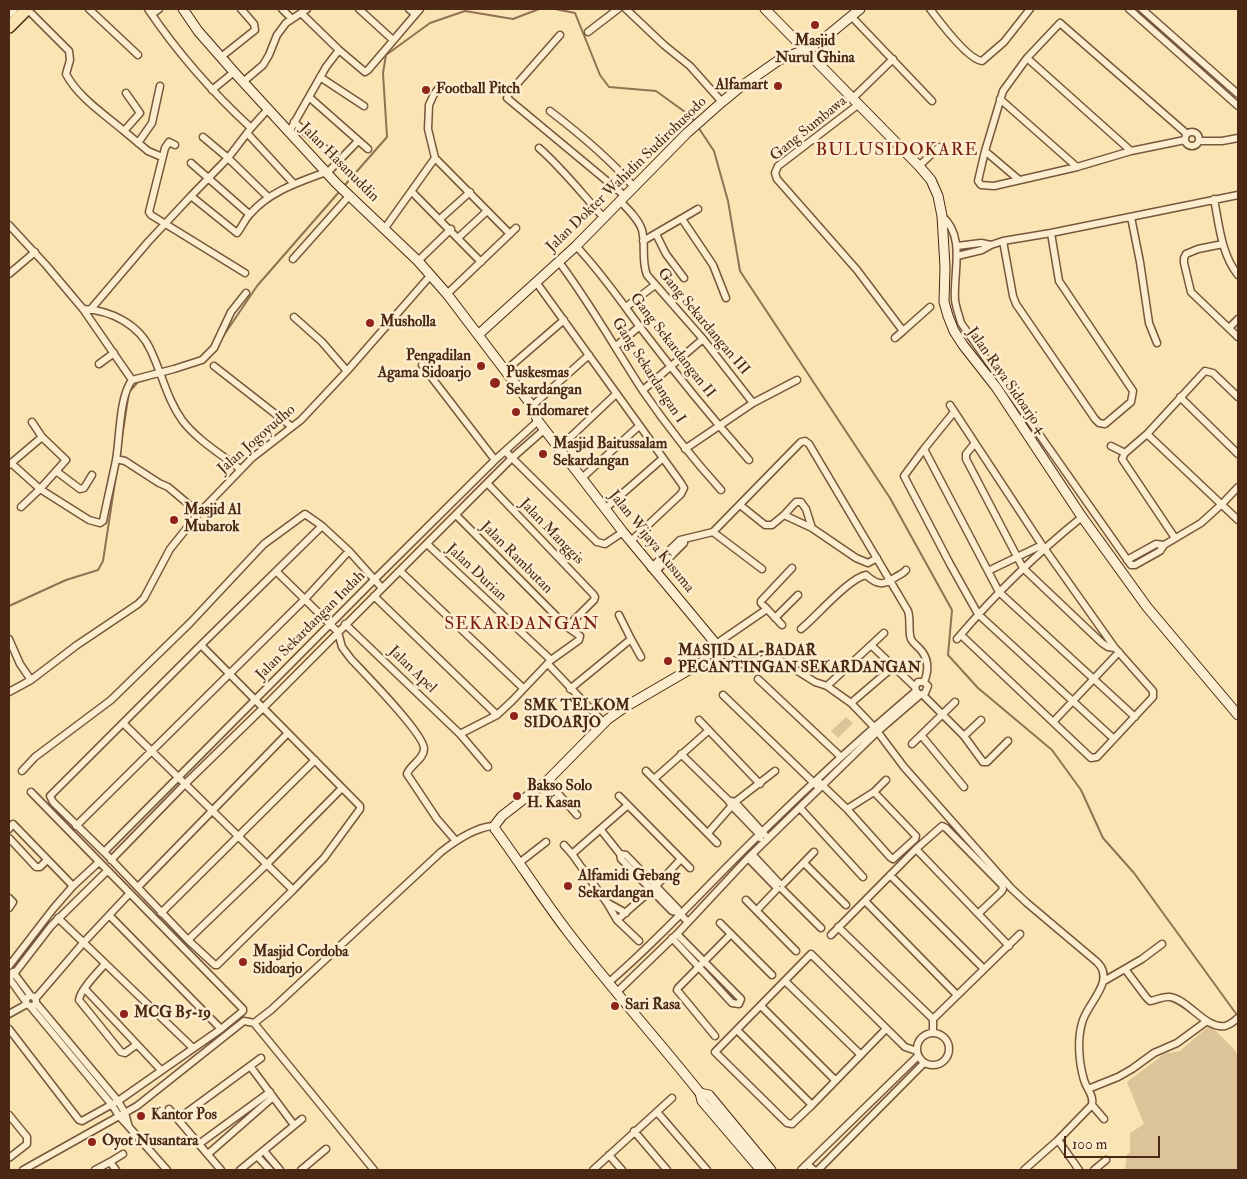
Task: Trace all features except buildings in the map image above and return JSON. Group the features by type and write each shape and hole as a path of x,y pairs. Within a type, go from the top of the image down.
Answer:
{"highway":[{"path":"9,27 27,9"}],"street":[{"path":"9,13 13,9"},
{"path":"27,9 69,51 70,60 66,74 79,92 138,143 162,157"},
{"path":"89,9 138,55"},
{"path":"159,9 150,11 169,39 294,184"},
{"name":"Jalan Hasanuddin","path":"183,9 198,31 234,72 336,183 418,261 479,334"},
{"path":"221,57 255,30 254,24 241,9"},
{"path":"282,9 291,18"},
{"path":"359,9 392,40"},
{"path":"244,82 262,65 277,35 291,18 304,11 339,50 366,72 418,12 409,9"},
{"path":"588,32 618,9"},
{"path":"626,9 664,45 690,66 722,102"},
{"name":"Jalan Raya Sidoarjo 4","path":"765,9 931,180 938,196 942,216 945,267 944,302 954,331 962,345 1000,393 1082,517 1147,607 1238,715"},
{"name":"Jalan Dokter Wahidin Sudirohusodo","path":"479,334 576,246 687,133 722,102 779,60 815,46 860,9"},
{"path":"930,9 946,30 975,59 980,61 986,60 1004,42 1027,10"},
{"path":"1129,9 1238,106"},
{"path":"1142,9 1238,94"},
{"path":"852,16 932,101"},
{"path":"1199,141 1196,133 1193,132 1186,137 1131,150 1077,167 986,186 979,184 978,178 985,151 1000,99 1007,85 1028,58 1060,23 1186,137 1186,143 1191,146 1199,141 1222,141 1238,138"},
{"name":"Gang Sekardangan III","path":"560,34 509,93 507,98 623,198 640,226 646,275 703,339 753,403"},
{"path":"289,132 326,66 339,50"},
{"path":"1028,58 1131,150"},
{"name":"Gang Sumbawa","path":"893,59 856,101 778,166 775,173 782,185 857,270 903,331"},
{"path":"212,90 234,72"},
{"path":"320,77 364,106"},
{"path":"442,84 434,94 429,105 428,129 435,158 510,234"},
{"path":"138,143 152,123 160,86"},
{"path":"124,131 140,115 126,93"},
{"path":"309,97 368,149"},
{"path":"1000,99 1077,167"},
{"path":"91,309 165,223 228,158 268,109"},
{"path":"550,111 576,131 615,166 634,187"},
{"path":"294,122 338,161"},
{"path":"203,137 228,158 268,197"},
{"path":"191,196 237,233 249,214 268,197 294,184 327,172 358,141"},
{"path":"175,145 171,142 167,143 149,212 245,273"},
{"path":"919,166 939,147"},
{"path":"539,148 560,167 604,218"},
{"path":"985,151 1018,180"},
{"path":"385,228 435,158"},
{"path":"192,162 249,214"},
{"path":"412,192 459,237 481,262"},
{"path":"440,219 470,192"},
{"path":"293,259 349,194"},
{"path":"957,256 982,250 1003,242 1238,195"},
{"path":"1214,199 1224,244 1232,266 1238,274"},
{"path":"643,241 698,209"},
{"path":"459,237 487,211"},
{"path":"942,216 953,229 957,246 955,300 961,323 1131,565 1135,566 1160,551 1164,544 1201,523 1238,487"},
{"path":"1131,217 1149,323 1157,343"},
{"path":"682,219 713,265 726,298"},
{"path":"9,225 35,252 83,309 132,380"},
{"path":"447,294 516,228"},
{"path":"418,261 451,229"},
{"path":"1003,242 1016,304 1095,419 1099,423 1105,424 1131,402 1133,391 1059,281 1051,233"},
{"path":"656,234 666,254 684,278"},
{"path":"957,246 981,243 991,245"},
{"path":"1224,244 1198,249 1186,254 1184,263 1191,292 1238,337"},
{"name":"Gang Sekardangan II","path":"576,246 719,426 749,460"},
{"path":"9,274 35,252"},
{"name":"Gang Sekardangan I","path":"559,262 590,305 643,390 685,448 721,490"},
{"name":"Jalan Jogoyudho","path":"9,692 31,680 77,645 138,604 144,598 170,549 199,513 240,469 292,427 347,371 430,276"},
{"path":"536,282 684,488 681,494 631,541"},
{"path":"626,307 655,285"},
{"path":"42,437 10,464 40,489 89,520 100,523 116,459 125,391 132,380 161,376 202,360 214,348 232,311 246,293"},
{"path":"895,338 930,307"},
{"path":"83,309 91,309 120,318 144,338 151,349 172,403 191,430 240,469"},
{"path":"294,317 322,342 347,371"},
{"path":"1229,328 1238,319"},
{"path":"505,371 564,320"},
{"path":"616,346 640,326"},
{"name":"Jalan Wijaya Kusuma","path":"479,334 532,406 538,421 558,448 654,570 716,644"},
{"path":"643,390 703,339"},
{"path":"99,364 114,353"},
{"path":"532,406 589,355"},
{"path":"422,365 496,460"},
{"path":"214,366 292,427"},
{"path":"1175,538 1122,459 1125,453 1147,434 1201,373 1207,371 1213,373 1238,397"},
{"path":"685,448 753,403 797,380"},
{"path":"558,448 616,394"},
{"path":"1180,397 1238,454"},
{"path":"950,405 1044,546 1117,650 1153,691 1154,695 1098,757 1091,758 1054,721 959,637 978,614 1044,546 1082,517"},
{"path":"954,412 904,476 978,614 1114,739"},
{"name":"Jalan Sekardangan Indah","path":"104,852 374,580 538,421"},
{"path":"21,507 66,462 66,458 42,437 32,422"},
{"path":"582,478 639,426"},
{"name":"Jalan Sekardangan Indah","path":"111,860 345,624 456,516 512,458 544,429"},
{"path":"1147,434 1238,520"},
{"path":"654,570 680,540 713,532 801,442 805,441 809,444 908,611 911,639 926,657 928,672 924,682"},
{"path":"974,442 966,454 966,458 1023,568 1102,643 1117,650"},
{"path":"1111,446 1125,453"},
{"path":"924,449 999,592 1135,717"},
{"path":"505,452 598,542 605,544 624,532"},
{"path":"606,508 662,458"},
{"path":"116,459 125,461 168,487 199,513"},
{"path":"56,471 80,489 84,488 92,475"},
{"name":"Jalan Manggis","path":"488,484 594,597 594,600 567,627"},
{"path":"740,505 765,525 772,525 796,502 801,502 806,509 812,528"},
{"path":"22,771 35,757 116,694 190,623 264,544 305,514 322,526 349,551 382,588"},
{"path":"442,514 449,522"},
{"path":"784,515 812,528 856,558 864,561 865,558 875,555"},
{"name":"Jalan Rambutan","path":"456,516 567,627 580,636 580,638 549,662"},
{"path":"200,645 360,806 360,810 324,858 217,966 161,913 104,852 53,802 50,796 124,724 200,645 277,572 322,526"},
{"path":"713,532 762,569"},
{"path":"1103,546 1113,540"},
{"name":"Jalan Durian","path":"427,544 549,662 570,689 604,723"},
{"path":"988,571 1044,546"},
{"path":"76,826 305,599 349,551"},
{"path":"782,625 761,601 792,568"},
{"path":"802,629 818,616 845,587 862,576 866,575 875,583 880,584 891,581 906,570"},
{"path":"400,571 524,688"},
{"path":"277,572 338,632 342,647 351,659 411,725 424,745 425,750 423,755 409,768 406,774 437,819 456,841"},
{"path":"775,618 798,595"},
{"path":"374,596 496,715"},
{"path":"495,829 495,823 498,819 547,781 604,723 625,707 710,656 716,644 767,609"},
{"path":"619,615 641,657"},
{"name":"Jalan Apel","path":"345,624 460,734 488,767"},
{"path":"827,686 884,633"},
{"path":"9,639 20,664 31,680"},
{"path":"570,689 631,639"},
{"path":"716,644 729,658 740,664 769,658 780,660 815,682 827,686 852,703 945,814 1027,903 1100,965 1104,981"},
{"path":"872,646 964,736 985,762 1008,741"},
{"path":"1054,721 1074,701 1117,650"},
{"path":"460,734 496,715 549,662"},
{"path":"852,703 893,667"},
{"path":"758,679 841,757"},
{"path":"918,692 918,682 924,682"},
{"path":"608,983 631,964 761,833 841,757 918,692 928,688 924,682"},
{"path":"723,695 821,788 847,809 893,859 916,836 874,792"},
{"path":"912,744 955,702"},
{"path":"699,720 760,784"},
{"path":"964,736 981,720"},
{"path":"124,724 293,890"},
{"path":"616,993 677,934 767,838 821,788 875,730"},
{"path":"654,779 708,731"},
{"path":"138,888 287,734"},
{"path":"921,735 964,787"},
{"path":"682,754 767,838"},
{"path":"161,913 315,760"},
{"path":"646,771 717,843"},
{"path":"708,833 732,803 760,784 774,771"},
{"path":"847,809 874,792 886,780"},
{"path":"547,781 577,815"},
{"path":"188,940 342,788"},
{"path":"9,1029 79,1120 82,1121 118,1101 221,1029 242,1013 243,1009 106,871 31,792"},
{"path":"619,796 680,860 690,868"},
{"path":"572,854 628,805"},
{"path":"800,808 863,877"},
{"path":"9,829 13,824 73,886"},
{"path":"254,1023 271,1010 433,859 456,841 488,826 492,826 550,908 608,983 700,1093 702,1101 761,1170"},
{"path":"831,934 916,849 942,826 1002,885 1003,889 1001,892 979,913"},
{"path":"601,830 620,854 626,855 642,877 663,897 672,911 688,922"},
{"path":"761,833 762,844"},
{"path":"9,838 36,867 40,867 48,860"},
{"path":"519,863 546,842"},
{"path":"564,845 607,903 617,920 639,941"},
{"path":"916,849 1009,946"},
{"path":"757,910 814,852"},
{"path":"750,856 821,928"},
{"path":"617,920 653,888 680,860"},
{"path":"99,862 53,908 9,967 11,977 112,1105 122,1115"},
{"path":"804,863 846,905"},
{"path":"11,977 58,918 106,871"},
{"path":"890,875 984,969"},
{"path":"9,1014 31,1002 129,894"},
{"path":"9,898 13,902 9,908"},
{"path":"746,900 796,951"},
{"path":"865,901 958,995"},
{"path":"607,903 626,913"},
{"path":"110,916 221,1029"},
{"path":"58,918 193,1048"},
{"path":"674,922 677,934 732,1003 739,1004 741,999 702,964"},
{"path":"720,923 772,975"},
{"path":"838,927 932,1019 933,1033"},
{"path":"715,1036 677,990 731,934"},
{"path":"932,1019 1020,934"},
{"path":"1104,1119 1092,1105 1092,1096 1084,1077 1080,1054 1081,1024 1086,1011 1097,996 1104,981 1142,959 1162,944"},
{"path":"801,1170 918,1054 919,1040 933,1033 939,1034 947,1040 949,1055 942,1063 932,1066 924,1063 918,1054 906,1047 886,1029 812,954 715,1052 787,1124 792,1124 886,1029"},
{"path":"105,964 84,989 79,1000 121,1052 125,1053 136,1045"},
{"path":"631,964 638,971"},
{"path":"1125,969 1148,1000 1163,997 1173,998 1207,1021 1223,1026 1238,1018"},
{"path":"785,982 862,1055"},
{"path":"84,989 161,1070"},
{"path":"31,1002 118,1101 122,1115 129,1127 167,1170"},
{"path":"761,1006 835,1080"},
{"path":"23,1170 122,1115 152,1094 244,1021 254,1023 374,1170"},
{"path":"1088,1089 1132,1069 1154,1053 1181,1040 1207,1021"},
{"path":"737,1030 812,1105"},
{"path":"178,1119 261,1058"},
{"path":"818,1170 924,1063"},
{"path":"250,1066 294,1125"},
{"path":"700,1093 710,1096 772,1170"},
{"path":"199,1144 271,1095"},
{"path":"208,1154 271,1095"},
{"path":"593,1170 672,1098"},
{"path":"1024,1170 1058,1140 1092,1105"},
{"path":"169,1108 221,1170"},
{"path":"658,1112 707,1170"},
{"path":"9,1115 27,1137 28,1141 27,1144 9,1158"},
{"path":"240,1170 302,1119"},
{"path":"634,1131 667,1170"},
{"path":"1058,1140 1079,1170"},
{"path":"301,1170 326,1149"},
{"path":"264,1151 280,1170"},
{"path":"95,1170 123,1154"},
{"path":"609,1155 622,1170"},
{"path":"257,1156 270,1170"},
{"path":"1094,1170 1106,1160"},
{"path":"110,1162 116,1170"},
{"path":"808,1165 814,1170"}],"shaded area":[{"path":"846,717 853,723 838,738 831,731"},
{"path":"1210,1025 1234,1049 1238,1056 1238,1170 1125,1170 1127,1154 1130,1153 1130,1133 1144,1124 1127,1082 1164,1054 1180,1051"}],"waterway":[{"path":"344,186 387,137 383,73 386,55 430,23 465,11 513,19 539,9"},
{"path":"555,9 575,13 600,75 609,87 656,91 692,117 694,121"},
{"path":"698,127 714,151 728,201 740,271 890,498 952,610 948,655 978,688 1052,750 1081,790 1103,838 1134,873 1237,1015"},
{"path":"222,338 257,286 339,192"},
{"path":"121,444 129,392 138,382 149,379"},
{"path":"9,606 66,580 98,570 103,561 117,469"}],"place":[{"name":"Masjid Nurul Ghina","path":"815,25"},
{"name":"Alfamart","path":"778,86"},
{"name":"Football Pitch","path":"426,90"},
{"name":"Musholla","path":"370,323"},
{"name":"Pengadilan Agama Sidoarjo","path":"481,366"},
{"name":"Puskesmas Sekardangan","path":"495,383"},
{"name":"Indomaret","path":"516,412"},
{"name":"Masjid Baitussalam Sekardangan","path":"543,454"},
{"name":"Masjid Al Mubarok","path":"174,520"},
{"name":"MASJID AL-BADAR PECANTINGAN SEKARDANGAN","path":"668,661"},
{"name":"SMK TELKOM SIDOARJO","path":"514,716"},
{"name":"Bakso Solo H. Kasan","path":"517,796"},
{"name":"Alfamidi Gebang Sekardangan","path":"568,886"},
{"name":"Masjid Cordoba Sidoarjo","path":"243,962"},
{"name":"Sari Rasa","path":"615,1006"},
{"name":"MCG B5-19","path":"124,1014"},
{"name":"Kantor Pos","path":"141,1116"},
{"name":"Oyot Nusantara","path":"92,1142"}],"district":[{"name":"BULUSIDOKARE","path":"897,151"},
{"name":"SEKARDANGAN","path":"522,625"}]}
